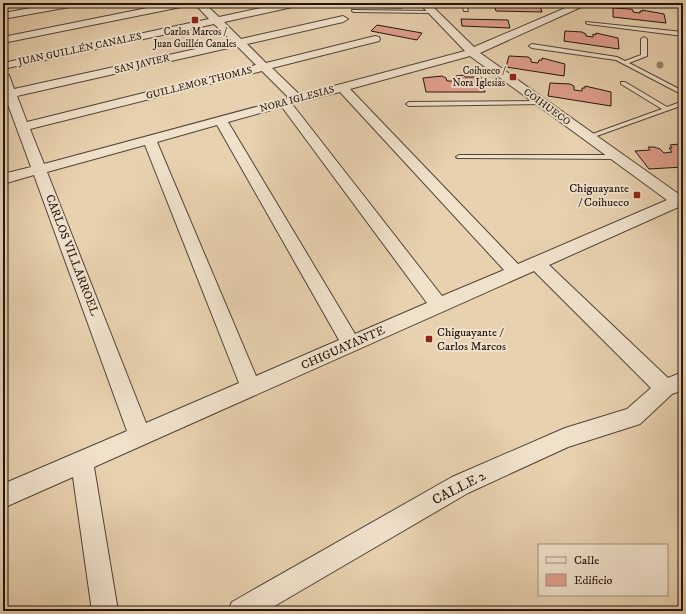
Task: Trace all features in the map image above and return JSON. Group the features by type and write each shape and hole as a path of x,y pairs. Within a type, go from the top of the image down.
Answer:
{"street":[{"path":"3,16 75,3"},
{"path":"3,40 186,3"},
{"path":"199,3 264,67 291,101 438,306"},
{"name":"JUAN GUILLÉN CANALES","path":"3,66 297,3"},
{"name":"COIHUECO","path":"424,3 472,52 617,157 681,200"},
{"name":"NORA IGLESIAS","path":"3,179 472,52 585,3"},
{"name":"SAN JAVIER","path":"10,94 343,19"},
{"name":"GUILLEMOR THOMAS","path":"23,127 375,39"},
{"name":"CARLOS VILLARROEL","path":"3,75 140,436"},
{"path":"342,87 516,272"},
{"path":"220,120 351,344"},
{"path":"149,139 251,388"},
{"name":"CHIGUAYANTE","path":"3,496 681,200"},
{"path":"536,263 674,384"},
{"name":"CALLE 2","path":"241,611 460,485 566,438 633,417 674,384"},
{"path":"82,462 105,611"}],"lane":[{"path":"464,3 466,10"},
{"path":"354,11 432,12"},
{"path":"588,23 683,34"},
{"path":"627,62 644,56 644,39"},
{"path":"532,46 611,57 627,62 683,93"},
{"path":"622,83 667,108"},
{"path":"409,104 542,103"},
{"path":"589,137 683,103"},
{"path":"459,157 617,157"}],"building":[{"path":"358,3 402,3 402,8 357,7"},
{"path":"494,5 540,6 542,12 496,11"},
{"path":"613,8 630,9 633,10 633,12 640,13 640,11 643,11 642,10 664,14 666,23 613,17"},
{"path":"461,19 508,20 510,28 462,26"},
{"path":"377,25 422,33 417,40 371,31"},
{"path":"565,31 582,32 586,34 586,36 593,37 593,34 596,35 596,33 618,38 619,49 564,41"},
{"path":"509,56 528,57 531,59 531,62 538,63 539,60 542,60 542,58 565,64 564,76 506,67"},
{"path":"464,75 465,77 481,77 485,92 426,92 423,78 442,76 446,78 447,81 455,81 454,78 457,78 456,76"},
{"path":"550,83 570,84 574,86 574,90 582,91 582,88 585,88 585,86 611,92 611,106 548,96"},
{"path":"679,144 683,147 683,167 649,169 635,151 650,150 648,147 654,147 660,149 664,153 672,152 669,148 672,148 670,145"}],"place":[{"name":"Carlos Marcos / Juan Guillén Canales","path":"195,20"},
{"name":"Coihueco / Nora Iglesias","path":"513,77"},
{"name":"Chiguayante / Coihueco","path":"637,195"},
{"name":"Chiguayante / Carlos Marcos","path":"429,339"}]}
